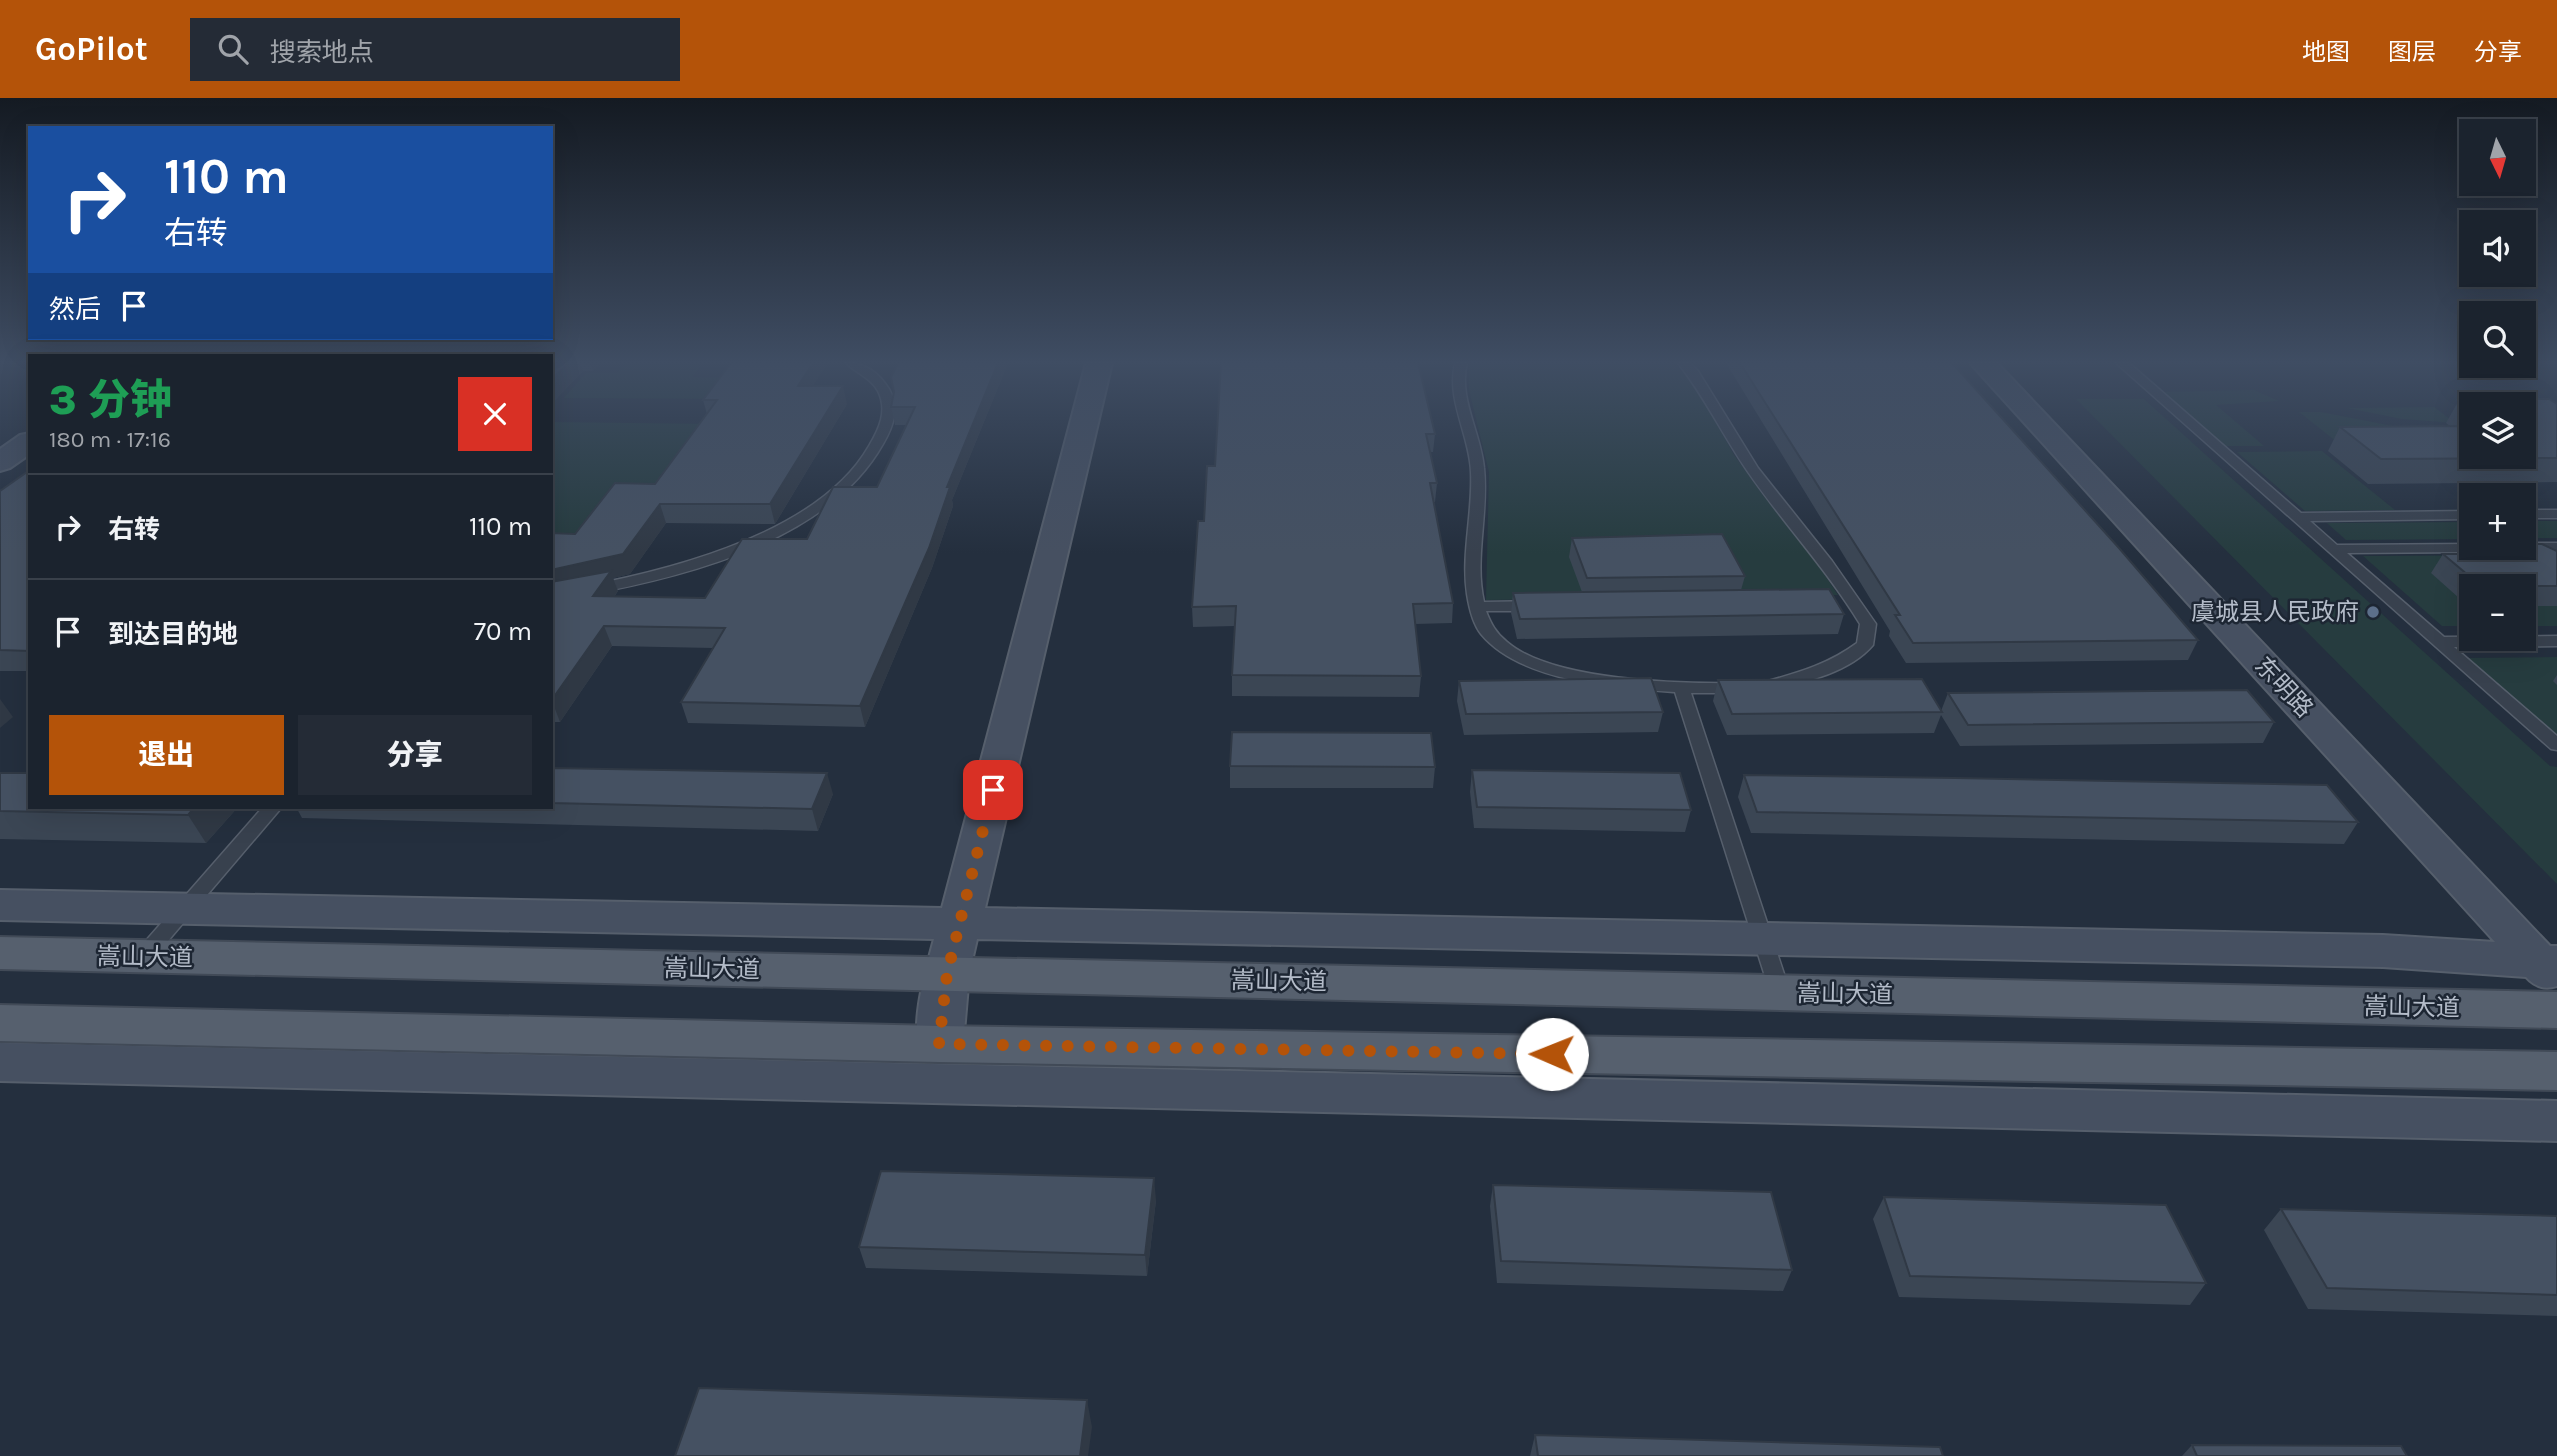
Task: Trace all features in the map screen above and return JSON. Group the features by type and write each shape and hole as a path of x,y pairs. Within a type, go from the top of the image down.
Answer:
{"main road":[{"path":"939,1044 947,974 1083,426"},
{"name":"东明路","path":"2042,426 2551,969"},
{"path":"0,462 28,442"},
{"path":"0,905 2383,951 2551,969"},
{"name":"嵩山大道","path":"0,953 2557,1010"},
{"path":"0,1023 939,1044 2557,1071"},
{"path":"0,1062 2557,1121"}],"lane":[{"path":"553,597 655,576 721,555 778,530 824,503 858,475 879,447 887,426"},
{"path":"1470,426 1478,457 1475,578 1478,607 1487,632 1512,653 1551,668 1610,681 1682,689 1759,687 1811,677 1841,663 1865,645 1868,624 1847,601 1752,469 1725,426"},
{"path":"2194,426 2557,745"},
{"path":"2536,514 2557,514"},
{"path":"2297,517 2459,515"},
{"path":"2536,547 2557,547"},
{"path":"2333,549 2459,548"},
{"path":"1478,607 1548,606"},
{"path":"2439,642 2557,641"},
{"path":"1682,689 1780,992"},
{"path":"143,957 271,809"}],"green space":[{"path":"553,426 716,426 665,499 586,547 553,547"},
{"path":"1478,426 1718,426 1734,455 1765,498 1794,528 1838,595 1486,600 1489,472"},
{"path":"2103,426 2174,426 2550,766 2557,767 2557,884"},
{"path":"2203,426 2241,426 2264,446 2226,446"},
{"path":"2317,426 2398,427 2346,449"},
{"path":"2322,451 2395,510 2305,511 2237,452"},
{"path":"2536,521 2557,521 2557,538 2536,538"},
{"path":"2459,522 2459,539 2346,540 2327,523"},
{"path":"2536,555 2557,555 2557,626 2536,626 2536,574 2459,574 2459,626 2442,626 2363,556 2459,556 2459,560 2536,560"},
{"path":"2557,657 2557,735 2467,658"}],"building":[{"path":"698,426 818,426 770,504 660,504 623,554 553,570 553,533 575,534 615,483 655,484"},
{"path":"906,426 972,426 947,487 950,487 929,548 860,706 681,702 725,628 604,626 553,698 553,582 611,571 593,596 705,598 742,539 807,539 833,487 877,487"},
{"path":"1217,426 1433,426 1435,434 1426,434 1437,483 1430,483 1453,603 1413,604 1421,676 1232,675 1236,606 1192,607 1198,521 1204,521 1207,466 1215,466"},
{"path":"1780,426 2009,426 2198,640 1913,643 1895,615 1900,615"},
{"path":"2459,426 2459,459 2381,459 2340,427"},
{"path":"2536,426 2557,426 2557,458 2536,458"},
{"path":"28,471 28,651 0,650 0,491"},
{"path":"1722,534 1745,576 1587,578 1572,538"},
{"path":"2536,544 2542,544 2557,551 2557,586 2536,586 2536,574 2467,574 2443,554 2459,554 2459,560 2536,560"},
{"path":"1829,589 1844,614 1520,619 1513,593"},
{"path":"1651,678 1663,712 1466,714 1459,681"},
{"path":"1922,679 1942,712 1732,714 1718,680"},
{"path":"2247,690 2274,722 1968,725 1948,693"},
{"path":"1232,732 1431,733 1435,767 1230,766"},
{"path":"553,768 827,773 812,809 553,803"},
{"path":"1472,770 1680,773 1691,810 1477,807"},
{"path":"0,773 28,773 28,809 193,809 188,815 0,811"},
{"path":"1744,775 2327,785 2358,822 1757,812"},
{"path":"881,1171 1154,1178 1145,1255 859,1247"},
{"path":"1493,1185 1771,1192 1792,1270 1501,1261"},
{"path":"1884,1197 2166,1205 2206,1283 1910,1276"},
{"path":"2281,1209 2557,1216 2557,1295 2327,1288"},
{"path":"699,1388 1087,1400 1080,1456 675,1456"},
{"path":"1535,1435 1940,1447 1943,1456 1538,1456"},
{"path":"2192,1445 2401,1446 2407,1456 2197,1456"}],"place":[{"name":"虞城县人民政府","path":"2373,612"}],"route":[{"path":"993,790 947,974 939,1044 1552,1054"}]}
